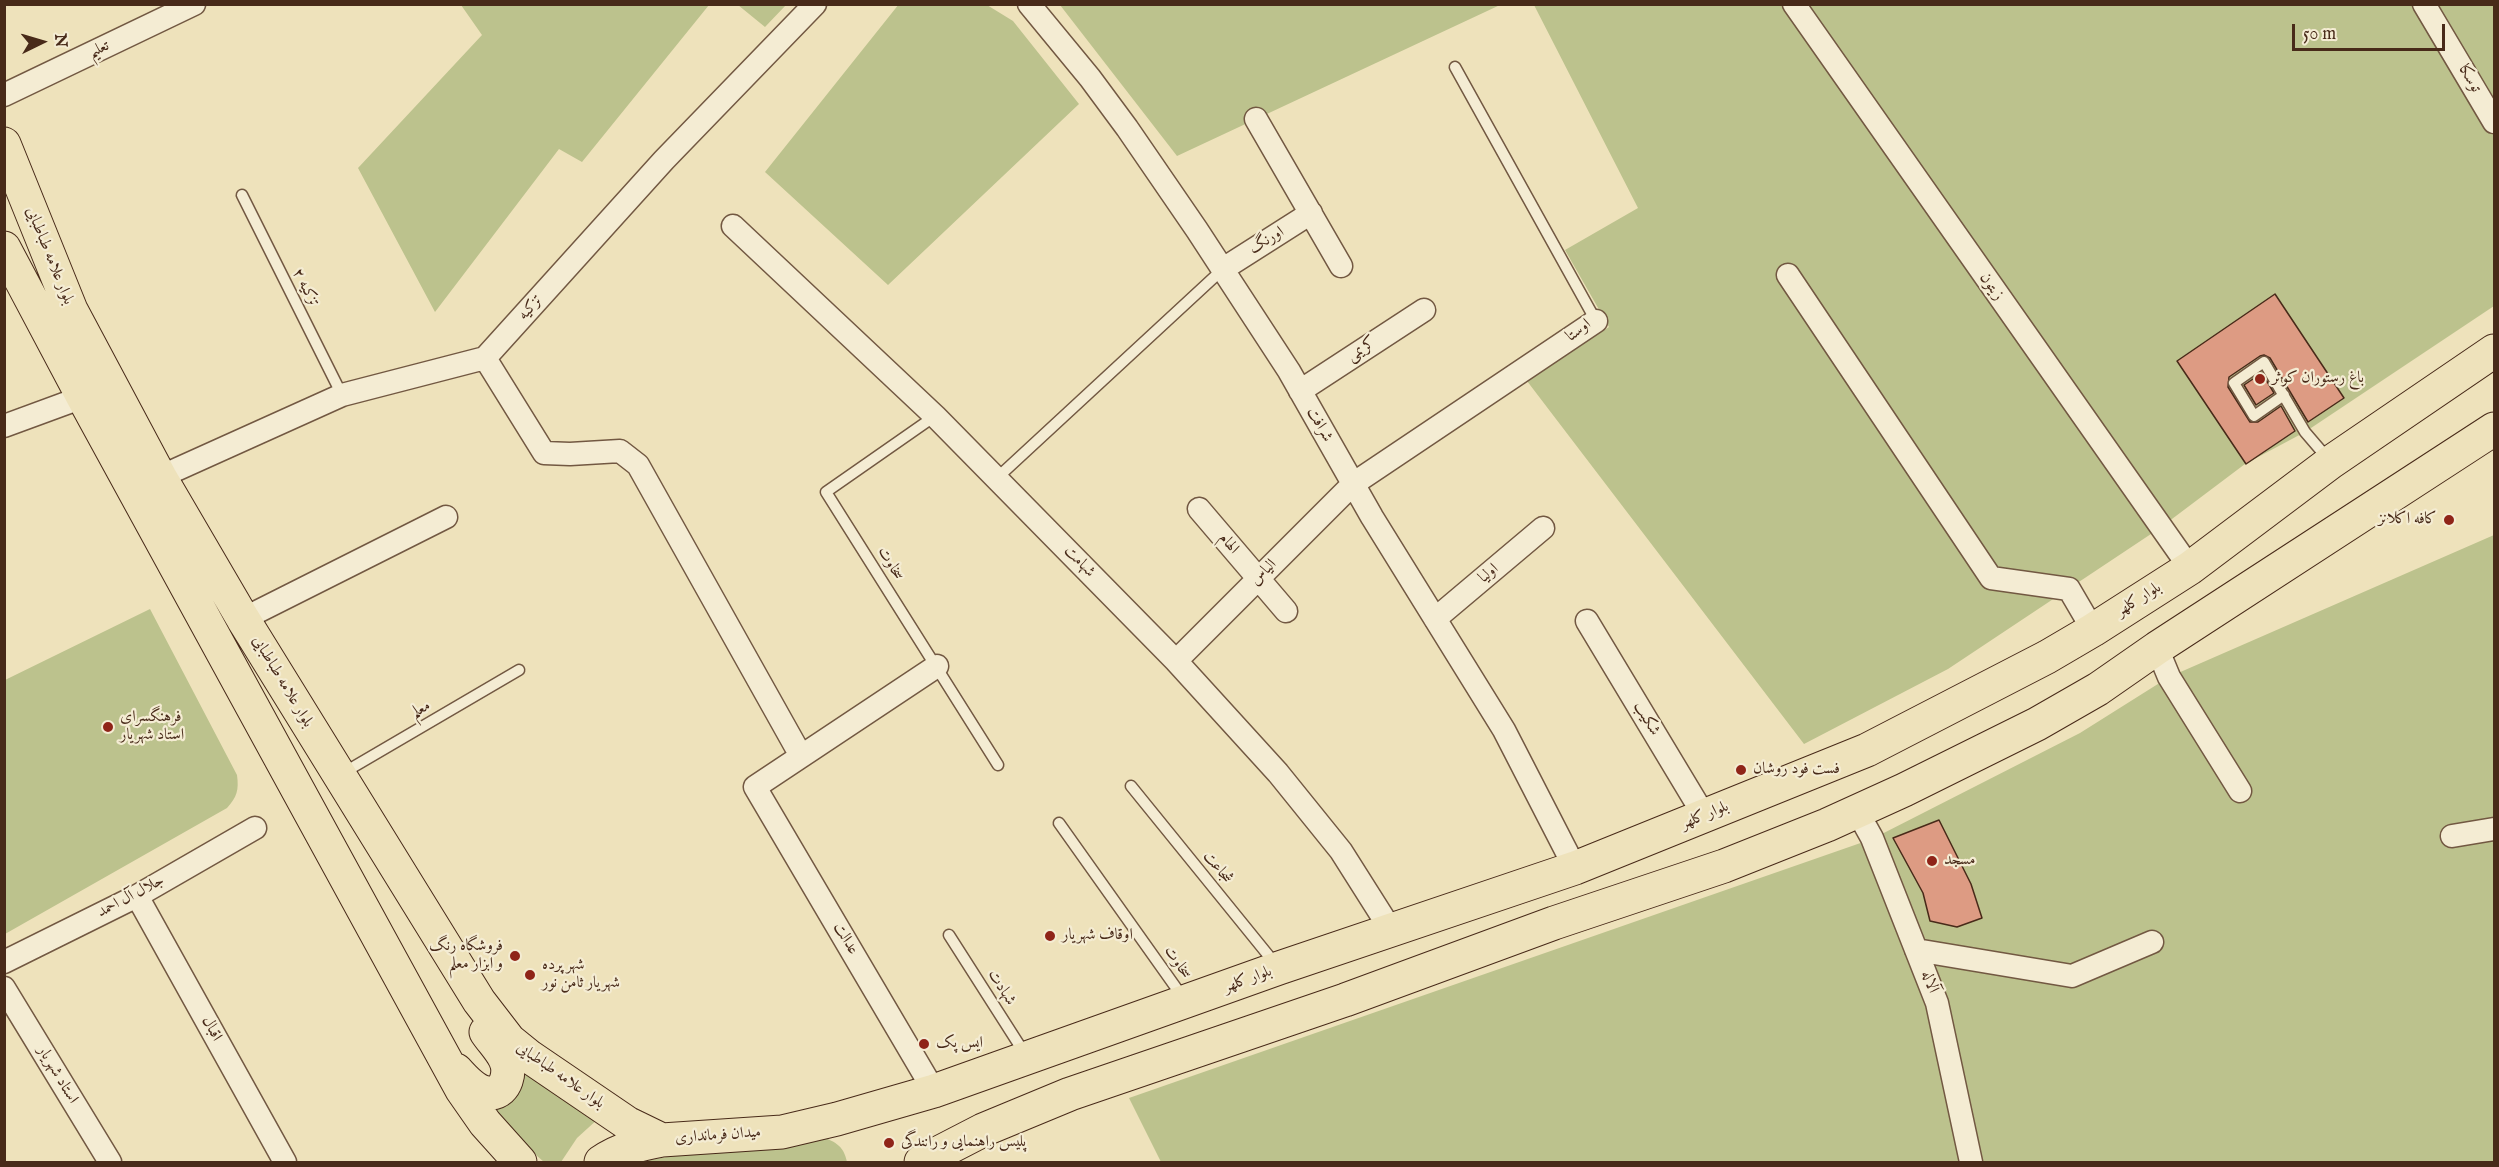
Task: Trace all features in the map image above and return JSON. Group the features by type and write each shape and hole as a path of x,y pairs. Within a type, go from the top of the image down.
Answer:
{"main road":[{"name":"بلوار علامه طباطبایی","path":"4,144 71,310 160,477 243,619 479,1001 509,1040 530,1058 627,1123 662,1140"},
{"name":"بلوار علامه طباطبایی","path":"4,248 442,1056 485,1123 520,1162"},
{"name":"بلوار کلهر","path":"837,1119 934,1091 1187,1003 1279,968 1575,868 1867,750 2047,657 2093,630 2190,568 2331,462 2494,351"},
{"path":"921,1162 983,1130 1070,1094 1345,1000 1554,923 1724,866 1857,812 2037,724 2098,689 2157,648 2493,434"},
{"path":"442,1056 465,1080 491,1093 502,1088 508,1076 506,1060 480,1020 446,947"},
{"name":"میدان فرمانداری","path":"602,1162 626,1149 662,1140 782,1132 837,1119"}],"street":[{"name":"تزکیه","path":"485,358 664,160 815,4"},
{"name":"شرافت","path":"1029,4 1120,120 1223,269 1300,391 1353,484 1504,730 1575,868"},
{"name":"زیتون","path":"1794,4 2190,568"},
{"name":"توسکا","path":"2424,4 2494,122"},
{"name":"تعلیم","path":"4,95 180,7"},
{"path":"1256,118 1341,266"},
{"name":"اورنگ","path":"1223,269 1311,213"},
{"name":"شهامت","path":"733,226 935,416 1176,661 1278,773 1341,851 1391,930"},
{"path":"1788,275 1991,578 2069,588 2093,630"},
{"name":"کریمی","path":"1300,391 1424,310"},
{"name":"اوستا","path":"1353,484 1596,321"},
{"path":"160,477 342,395 485,358 544,453 620,451 639,465 710,597 801,756 937,666"},
{"path":"4,426 83,397"},
{"name":"الیاس","path":"1176,661 1353,484"},
{"name":"الهام","path":"1199,509 1286,611"},
{"path":"243,619 446,517"},
{"name":"اولیا","path":"1435,619 1543,528"},
{"name":"شکیب","path":"1587,621 1705,817"},
{"path":"2157,648 2169,677 2240,791"},
{"name":"عدالت","path":"801,756 755,787 934,1091"},
{"name":"آلاله","path":"1857,812 1872,838 1937,1003 1971,1162"},
{"name":"جلال آل احمد","path":"4,962 137,896 255,828"},
{"path":"2452,836 2494,829"},
{"name":"اقبال","path":"137,896 285,1162"},
{"path":"1916,950 2072,976 2152,942"},
{"name":"استاد شهریار","path":"4,988 110,1162"}],"lane":[{"name":"اوستا","path":"1455,67 1596,321"},
{"name":"تزکیه ۲","path":"242,195 342,395"},
{"path":"997,478 1223,269"},
{"path":"2284,396 2254,416 2234,382 2264,362 2284,396 2305,432 2331,462"},
{"name":"سخاوت","path":"935,416 826,492 998,765"},
{"name":"معلم","path":"339,775 519,670"},
{"name":"شجاعت","path":"1131,786 1279,968"},
{"name":"سخاوت","path":"1059,823 1187,1003"},
{"name":"شهادت","path":"949,935 1027,1057"}],"green space":[{"path":"899,4 987,5 1013,21 1079,104 888,285 765,172"},
{"path":"461,5 709,5 582,162 559,149 435,312 358,168 482,35"},
{"path":"738,5 786,5 765,27"},
{"path":"1060,5 1500,5 1177,156"},
{"path":"1534,5 2494,5 2494,306 2305,432 2245,464 2160,528 1948,669 1804,744 1527,381 1609,327 1565,250 1638,208"},
{"path":"2494,535 2494,1162 1161,1162 1129,1098 1872,839 2080,733 2169,677"},
{"name":"فرهنگسرای استاد شهریار","path":"150,609 237,775 235,797 227,808 5,934 5,680"},
{"path":"520,1071 599,1118 577,1138 561,1162 544,1162 481,1107"},
{"path":"818,1136 837,1144 846,1156 847,1162 640,1162 688,1153"}],"building":[{"name":"باغ رستوران کوثر","path":"2275,294 2344,398 2308,422 2270,358 2260,356 2229,377 2228,387 2250,422 2258,422 2281,406 2295,431 2246,464 2177,361"},
{"path":"2262,373 2274,393 2256,405 2244,385"},
{"name":"مسجد","path":"1939,820 1971,884 1982,918 1957,927 1930,921 1923,893 1893,838"}],"place":[{"name":"باغ رستوران کوثر","path":"2260,379"},
{"name":"کافه اکلانز","path":"2449,520"},
{"name":"فرهنگسرای استاد شهریار","path":"108,727"},
{"name":"فست فود روشان","path":"1741,770"},
{"name":"مسجد","path":"1932,861"},
{"name":"اوقاف شهریار","path":"1050,936"},
{"name":"فروشگاه رنگ و ابزار معلم","path":"515,956"},
{"name":"شهر پرده شهریار ثامن نور","path":"530,975"},
{"name":"ایس پک","path":"924,1044"},
{"name":"پلیس راهنمایی و رانندگی","path":"889,1143"}]}
